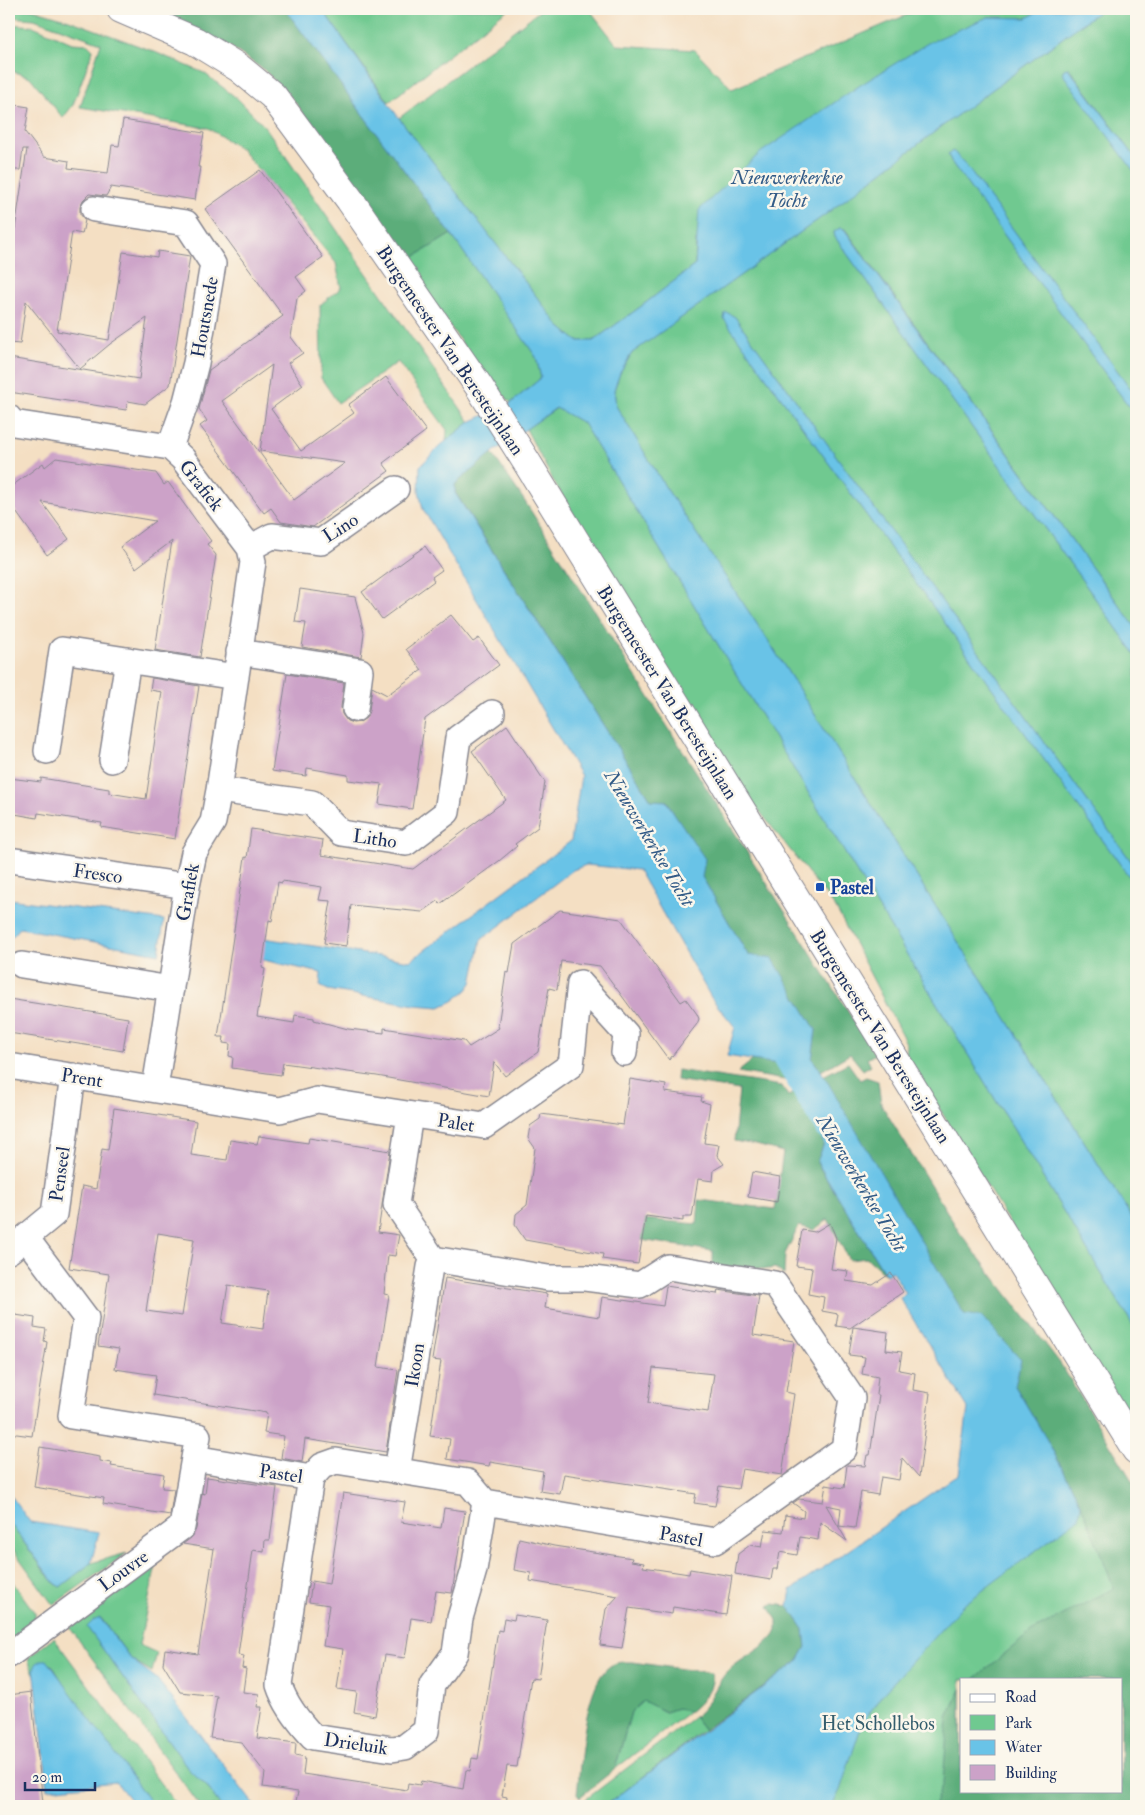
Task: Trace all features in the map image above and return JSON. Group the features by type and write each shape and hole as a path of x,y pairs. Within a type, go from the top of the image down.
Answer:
{"main road":[{"name":"Burgemeester Van Beresteijnlaan","path":"121,9 195,42 239,68 273,96 350,200 478,385 526,461 1136,1450"}],"street":[{"name":"Houtsnede","path":"94,209 186,223 213,264 196,363 186,402 170,448"},
{"name":"Grafiek","path":"9,418 13,423 170,448 183,460 250,548 253,562 220,790 214,822 194,854 187,886 155,1088"},
{"name":"Lino","path":"250,548 272,536 321,542 396,489"},
{"path":"48,751 62,650 236,677"},
{"path":"239,652 360,671 355,709"},
{"path":"112,760 128,660"},
{"name":"Litho","path":"220,790 312,803 341,833 406,843 447,812 458,738 492,712"},
{"name":"Fresco","path":"9,860 187,886"},
{"path":"22,965 172,989"},
{"name":"Palet","path":"155,1088 280,1110 317,1100 484,1126 571,1065 580,983 626,1034 624,1053"},
{"name":"Prent","path":"9,1066 155,1088"},
{"name":"Penseel","path":"17,1244 54,1214 73,1076"},
{"path":"410,1115 396,1204 433,1259"},
{"path":"17,1244 86,1318 71,1416 198,1436 194,1458"},
{"name":"Ikoon","path":"397,1471 430,1267 433,1259"},
{"name":"Pastel","path":"194,1458 311,1478 322,1466 336,1461 468,1482 485,1502 715,1541 844,1449 852,1398 775,1284 668,1267 640,1285 585,1278 548,1278 433,1259"},
{"name":"Louvre","path":"9,1655 182,1527 194,1458"},
{"name":"Drieluik","path":"311,1478 279,1685 283,1697 304,1728 313,1737 392,1749 405,1747 426,1731 432,1685 455,1654 460,1618 474,1570 485,1502"}],"green space":[{"path":"9,9 33,9 69,20 150,50 204,73 238,99 266,128 470,422 446,441 447,430 398,362 338,403 321,378 320,305 341,288 336,263 241,149 208,128 80,107 101,43 34,19 9,17"},
{"path":"152,9 285,9 451,234 406,262 295,102 264,70 226,44"},
{"path":"322,9 508,9 389,102"},
{"path":"542,9 589,9 617,45 695,50 732,89 921,9 1042,9 1027,18 988,17 696,240 695,265 593,341 577,341 559,326 399,118"},
{"path":"1102,9 1136,9 1136,158 1069,68 1064,69 1063,72 1136,174 1136,396 964,163 953,151 948,154 952,163 1136,416 1136,628 845,229 840,228 834,232 835,237 1136,655 1136,868 735,317 724,319 1136,886 1136,1224 769,642 666,488 616,406 614,390 620,373 632,353 826,214"},
{"path":"9,24 33,26 72,43 87,44 93,50 73,105 63,118 30,77 9,70"},
{"path":"451,234 536,357 541,378 511,403 485,377 406,262"},
{"path":"557,408 583,423 1136,1330 1136,1430 906,1054 907,1045 836,908 753,803 721,757 554,482 526,429"},
{"path":"492,453 524,500 875,1054 867,1059 871,1065 863,1070 850,1054 821,1071 812,1059 816,1030 748,955 702,877 667,801 651,800 455,492 455,484"},
{"path":"753,1060 778,1064 801,1082 796,1085 790,1081 738,1072"},
{"path":"848,1063 860,1080 866,1077 878,1081 881,1104 960,1233 1060,1363 1136,1487 1136,1806 934,1806 943,1783 948,1717 960,1691 960,1792 1122,1792 1122,1678 975,1678 1031,1632 1114,1588 1081,1504 1047,1440 1015,1386 964,1315 823,1076"},
{"path":"677,1070 782,1086 788,1096 804,1088 810,1098 810,1116 824,1144 817,1163 886,1275 867,1258 849,1260 828,1219 814,1230 799,1226 785,1254 784,1275 775,1268 713,1267 713,1251 641,1240 643,1219 697,1224 699,1200 775,1209 783,1152 734,1141 739,1090 676,1080"},
{"name":"Het Schollebos","path":"1101,1462 1136,1533 1136,1806 616,1806"},
{"path":"9,1522 52,1581 60,1587 91,1563 127,1553 53,1605 9,1544"},
{"path":"158,1556 139,1645 157,1653 152,1672 131,1659 101,1618 87,1627 191,1772 206,1785 221,1806 200,1806 70,1628 87,1615 89,1605"},
{"path":"9,1577 35,1613 35,1621 9,1640 9,1621 11,1615 9,1611"},
{"path":"773,1604 788,1606 804,1629 806,1647 798,1661 704,1730 694,1717 709,1701 726,1673 760,1648 777,1631 777,1620 769,1606"},
{"path":"54,1638 177,1806 153,1806 67,1689 52,1665 34,1668 36,1678 28,1660 31,1655"},
{"path":"621,1662 711,1673 711,1684 706,1695 689,1712 678,1708 666,1712 643,1701 631,1712 615,1769 580,1797 577,1794 582,1745 594,1689 601,1675 610,1666"},
{"path":"643,1700 665,1712 678,1708 689,1712 615,1769 631,1712"},
{"path":"694,1717 704,1730 605,1806 577,1806"}],"water":[{"path":"285,9 322,9 399,118 559,326 577,341 593,341 695,265 699,210 760,153 859,86 928,43 988,17 1027,18 1042,9 1102,9 826,214 632,353 620,373 614,390 616,406 666,488 769,642 1136,1224 1136,1330 583,423 556,408 492,453 455,484 455,493 651,800 666,801 705,859 702,877 748,955 773,959 816,1030 812,1059 821,1071 964,1314 982,1317 1021,1360 1015,1386 1047,1440 1081,1504 1079,1518 962,1606 881,1696 862,1724 840,1790 832,1806 605,1806 798,1661 806,1647 804,1629 788,1606 791,1590 959,1474 968,1408 900,1298 906,1293 892,1271 886,1275 817,1162 824,1144 810,1115 810,1098 797,1076 786,1071 778,1064 727,1056 735,1027 712,999 638,870 586,865 573,870 481,940 472,983 467,990 453,1001 440,1007 415,1005 328,990 320,986 321,973 259,959 263,938 410,961 571,841 581,776 423,509 419,491 420,466 440,446 470,422 511,403 541,378 536,357 451,234"},
{"path":"1068,68 1136,158 1136,174 1062,73 1064,69"},
{"path":"953,151 964,163 1136,396 1136,416 952,163 948,154"},
{"path":"840,228 844,229 1136,628 1136,655 835,237 834,232"},
{"path":"725,313 735,317 1136,868 1136,886 724,319"},
{"path":"9,899 164,920 159,954 20,928 9,940"},
{"path":"9,1493 30,1522 99,1533 91,1563 60,1587 53,1581 9,1522"},
{"path":"100,1618 131,1659 157,1679 255,1806 221,1806 206,1785 191,1772 87,1627 93,1621"},
{"path":"47,1660 153,1806 135,1806 116,1782 48,1789 34,1668 37,1663"}],"building":[{"path":"9,104 29,107 25,132 44,157 69,161 68,168 108,173 112,145 119,146 123,120 204,133 195,200 111,187 106,196 89,194 83,200 80,207 80,214 85,220 82,234 72,232 57,331 109,340 123,252 157,257 158,251 190,256 170,385 145,404 128,401 126,410 9,392 9,358 139,379 147,318 110,344 80,369 26,301 20,344 9,343 9,228 15,229 27,149 23,149 20,170 9,170"},
{"path":"260,170 323,257 296,277 306,291 297,298 291,337 303,353 288,363 303,385 271,409 301,451 354,413 348,405 386,377 426,431 383,463 389,471 313,527 281,522 271,508 264,513 200,426 207,421 199,409 209,370 283,316 205,209","holes":["272,365 260,451 345,463 294,500 222,401"]},
{"path":"56,458 156,473 164,485 168,482 211,541 207,544 216,555 200,657 155,650 172,541 136,568 120,547 155,521 42,502 69,539 47,555 9,502 9,488 43,463 45,467"},
{"path":"425,546 442,570 432,577 434,581 382,619 362,592"},
{"path":"300,589 355,597 364,633 361,657 302,647 306,623 295,622"},
{"path":"451,615 473,642 479,638 499,665 425,719 412,809 379,804 382,784 348,780 348,775 307,768 306,776 272,771 287,674 344,683 342,714 347,721 353,723 360,722 366,718 369,711 372,687 387,695 422,670 406,649"},
{"path":"152,678 199,686 175,839 101,827 102,823 38,813 37,818 9,813 9,778 41,782 41,778 109,789 109,793 146,799 162,692 150,690"},
{"path":"507,725 545,782 538,827 515,844 517,846 499,861 440,904 438,901 422,912 351,905 346,946 324,943 331,901 319,900 322,887 278,882 272,921 269,920 262,968 265,969 257,1017 294,1023 295,1015 314,1018 314,1020 348,1029 384,1033 384,1028 464,1041 469,1047 499,1028 506,972 509,973 514,944 560,910 621,919 681,1002 686,999 697,1014 699,1019 697,1024 669,1060 600,966 561,961 557,990 549,988 538,1052 505,1076 494,1062 489,1096 377,1076 283,1063 281,1075 232,1068 233,1057 229,1056 230,1044 223,1043 224,1037 218,1037 245,857 247,858 251,829 323,840 321,855 413,869 506,800 472,751"},
{"path":"9,999 128,1018 123,1051 9,1033"},
{"path":"630,1079 666,1085 665,1092 702,1097 701,1101 710,1104 704,1143 719,1145 717,1155 724,1164 714,1170 713,1181 698,1179 692,1217 683,1217 683,1221 646,1216 638,1264 602,1259 603,1254 525,1240 515,1225 516,1214 527,1205 535,1148 528,1138 530,1126 540,1119 541,1114 623,1125"},
{"path":"114,1108 196,1121 191,1155 227,1160 230,1140 257,1144 259,1136 308,1143 309,1138 390,1151 378,1232 399,1235 395,1256 388,1255 384,1294 389,1295 378,1367 398,1370 386,1452 305,1439 302,1462 281,1458 284,1436 264,1433 267,1413 153,1395 156,1375 115,1369 119,1349 98,1346 109,1274 69,1268 82,1186 96,1189 102,1149 108,1150","holes":["158,1233 194,1239 182,1316 146,1311","228,1285 268,1291 263,1329 222,1323"]},
{"path":"752,1172 780,1177 777,1202 748,1197"},
{"path":"830,1223 836,1238 831,1269 848,1271 846,1281 873,1285 891,1273 903,1292 850,1328 836,1326 838,1314 822,1311 824,1297 808,1294 812,1268 796,1266 802,1230 815,1232"},
{"path":"445,1278 547,1294 545,1308 599,1317 602,1297 663,1306 666,1286 717,1294 718,1290 759,1296 753,1335 794,1341 786,1392 794,1394 782,1475 742,1469 738,1489 719,1486 715,1506 694,1503 696,1494 564,1474 560,1494 540,1491 543,1471 490,1462 489,1466 447,1459 450,1439 430,1436 441,1361 432,1360","holes":["653,1368 714,1374 708,1412 648,1403"]},
{"path":"9,1314 35,1318 34,1327 46,1329 44,1341 47,1342 32,1436 9,1433"},
{"path":"853,1327 888,1332 886,1350 902,1352 899,1370 915,1373 913,1390 930,1393 919,1477 902,1458 899,1480 881,1477 878,1495 861,1492 855,1528 839,1526 841,1508 826,1505 847,1541 820,1522 818,1540 800,1537 797,1555 780,1552 777,1569 773,1569 771,1580 735,1574 738,1554 750,1545 762,1547 765,1530 783,1532 785,1515 803,1518 804,1511 793,1503 799,1499 823,1502 826,1485 844,1488 847,1465 865,1466 867,1455 870,1455 879,1395 876,1395 878,1377 862,1374 865,1357 849,1355"},
{"path":"40,1447 100,1457 100,1461 112,1463 111,1466 164,1474 162,1488 174,1489 170,1515 103,1504 104,1498 34,1487"},
{"path":"207,1477 277,1487 270,1540 265,1540 264,1552 253,1550 238,1655 244,1656 242,1668 246,1669 243,1692 259,1694 257,1707 262,1707 257,1738 296,1743 295,1755 305,1757 303,1774 407,1790 408,1783 420,1785 421,1781 463,1789 466,1770 470,1771 472,1758 478,1759 498,1630 502,1631 504,1618 514,1620 515,1615 547,1620 538,1679 531,1678 517,1767 507,1766 502,1796 507,1797 506,1806 295,1806 298,1792 263,1787 265,1773 241,1742 210,1738 217,1696 180,1692 163,1664 165,1649 198,1654 214,1549 183,1544 191,1538 196,1529 202,1493 205,1494"},
{"path":"343,1493 405,1502 401,1522 441,1528 444,1508 465,1511 452,1593 436,1591 431,1621 411,1618 405,1658 385,1655 375,1716 354,1712 357,1692 337,1689 343,1649 323,1646 329,1605 309,1602 312,1581 329,1584"},
{"path":"519,1538 554,1546 632,1558 631,1561 644,1563 643,1567 689,1574 690,1569 732,1576 726,1615 673,1607 672,1614 629,1608 622,1648 600,1645 606,1609 618,1596 530,1581 531,1573 514,1570"},
{"path":"31,1692 43,1803 34,1804 35,1806 9,1806 9,1695"}],"waterway":[{"name":"Nieuwerkerkse Tocht","path":"779,1047 828,1128"}],"place":[{"name":"Pastel","path":"820,887"}]}
